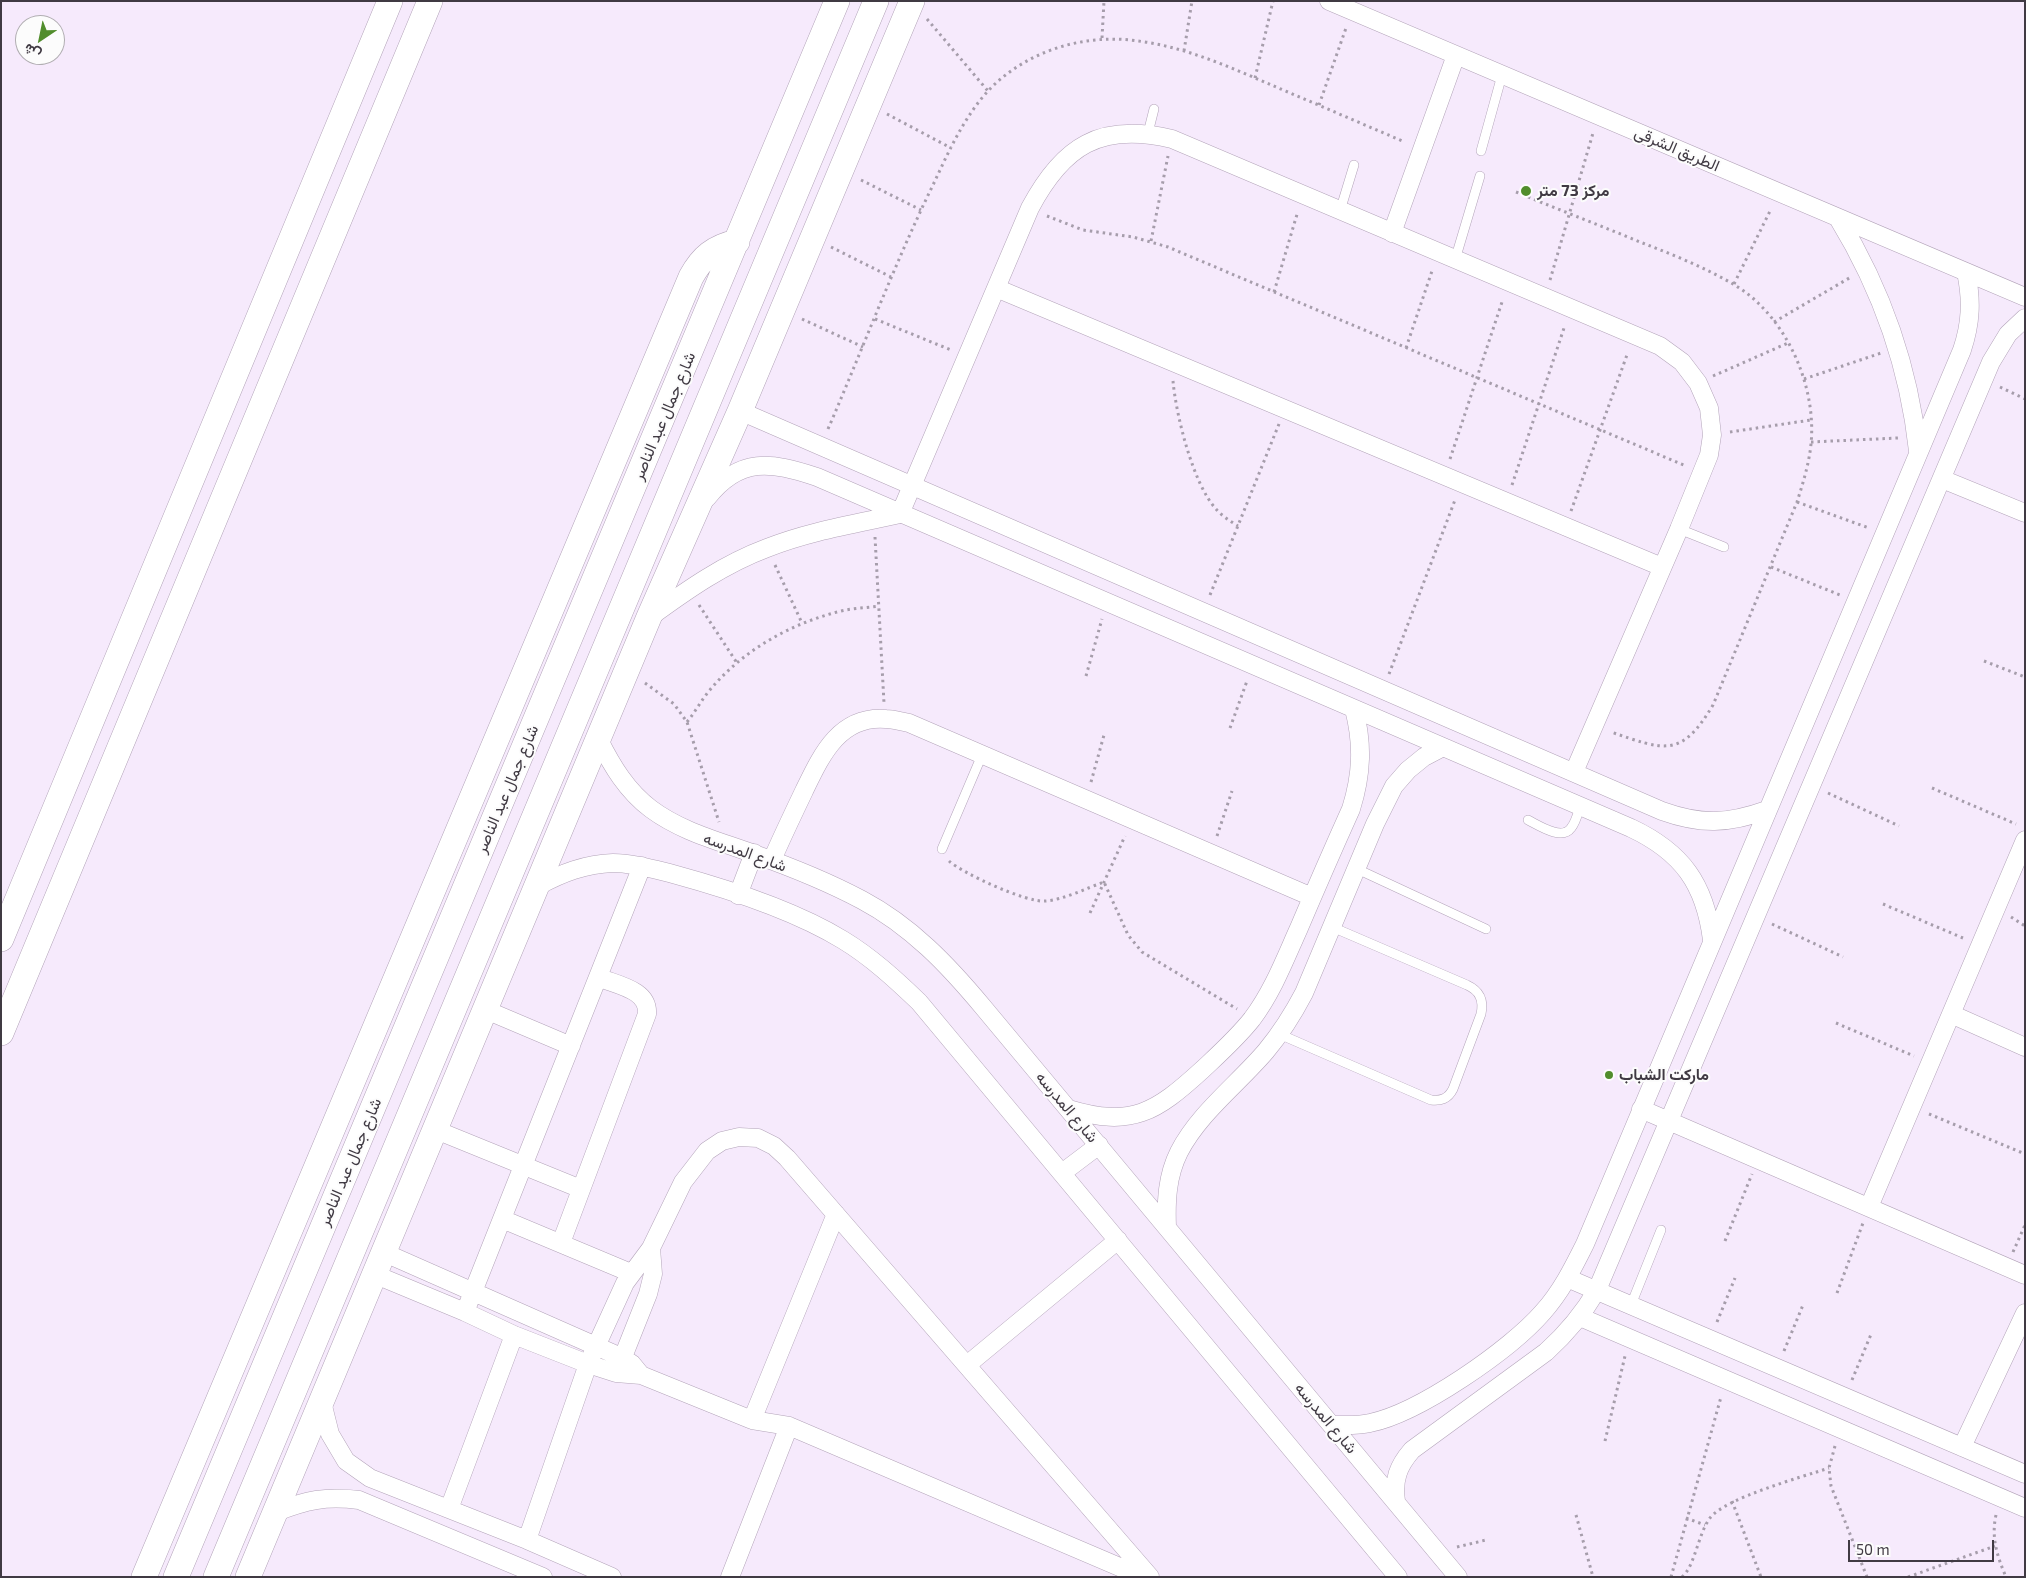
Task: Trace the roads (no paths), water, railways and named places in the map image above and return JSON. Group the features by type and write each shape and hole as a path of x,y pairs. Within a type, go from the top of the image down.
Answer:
{"main road":[{"path":"1,939 390,1"},
{"path":"1,1033 430,1"},
{"name":"شارع جمال عبد الناصر","path":"179,1571 837,1"},
{"name":"شارع جمال عبد الناصر","path":"216,1577 876,1"},
{"path":"244,1576 276,1512 649,617 740,411 900,29 919,4"},
{"path":"804,82 810,88 826,93 835,92 842,84"},
{"path":"179,1571 149,1566 691,277 698,264 709,253 722,245 737,242"},
{"path":"518,688 545,699"},
{"path":"343,1104 370,1115"}],"street":[{"name":"الطريق الشرقى","path":"1329,1 2025,297"},
{"path":"1392,233 1456,55"},
{"path":"900,514 1030,208 1042,186 1057,166 1076,150 1098,139 1122,133 1148,133 1172,139 1660,346 1682,362 1698,383 1709,408 1712,435 1709,455 1703,473 1574,772"},
{"path":"1838,218 1867,268 1886,312 1906,377 1918,445"},
{"path":"1332,1425 1370,1423 1388,1418 1442,1390 1477,1367 1527,1328 1556,1296 1567,1278 1585,1244 1884,533 1918,445 1968,332 1971,312 1966,272"},
{"path":"996,288 1662,567"},
{"path":"1396,1501 1394,1487 1397,1474 1403,1461 1412,1450 1546,1352 1564,1336 1580,1317 1597,1290 1984,378 1998,347 2008,334 2025,318"},
{"path":"740,411 1642,802 1683,818 1704,822 1726,822 1767,810"},
{"path":"695,514 716,487 732,474 750,467 772,465 817,477 1654,838 1673,854 1689,872 1701,894 1709,917 1712,942"},
{"path":"1942,479 2025,513"},
{"path":"649,617 689,588 767,548 802,536 900,514"},
{"path":"1069,1109 1092,1116 1116,1118 1140,1114 1162,1104 1226,1048 1252,1019 1276,980 1357,790 1362,749 1354,709"},
{"path":"772,860 816,764 828,744 845,729 867,720 885,718 909,723 1312,897"},
{"name":"شارع المدرسه","path":"599,740 629,788 650,808 674,824 754,853 840,888 887,915 937,954 962,981 1458,1577"},
{"path":"1167,1227 1166,1201 1170,1176 1179,1152 1192,1131 1279,1034 1304,993 1375,824 1394,786 1408,770 1424,757 1443,747"},
{"path":"1632,828 1644,815 1642,802"},
{"path":"1869,1207 2025,840"},
{"path":"738,895 754,853"},
{"path":"538,886 562,874 588,866 615,863 642,866 702,882 790,914 841,939 867,955 891,974 919,1002 1398,1577"},
{"path":"465,1312 642,866"},
{"path":"561,1243 647,1014 646,1002 638,993 598,977"},
{"path":"486,1010 571,1046"},
{"path":"1951,1014 2025,1047"},
{"path":"1641,1108 2025,1274"},
{"path":"436,1130 581,1190"},
{"path":"527,1540 588,1364 625,1283 651,1248 683,1182 707,1151 722,1141 740,1137 758,1138 774,1146 836,1214 1150,1577"},
{"path":"1062,1173 1098,1145"},
{"path":"752,1420 836,1214"},
{"path":"502,1219 632,1273"},
{"path":"967,1365 1118,1240"},
{"path":"619,1365 648,1294 653,1274 651,1248"},
{"path":"380,1264 473,1291 597,1346 619,1365 641,1375 752,1420 789,1426 1143,1577"},
{"path":"380,1264 465,1312 514,1335 588,1364 619,1365"},
{"path":"1567,1278 2025,1474"},
{"path":"1962,1447 2025,1312"},
{"path":"1580,1317 2025,1508"},
{"path":"449,1509 514,1335"},
{"path":"322,1402 330,1434 346,1461 370,1478 527,1540 612,1577"},
{"path":"730,1577 789,1426"},
{"path":"384,1510 392,1486"},
{"path":"276,1512 304,1501 335,1498 359,1500 514,1571 543,1577"}],"lane":[{"path":"1481,151 1502,74"},
{"path":"1148,133 1154,108"},
{"path":"1340,211 1354,165"},
{"path":"1455,260 1480,176"},
{"path":"1679,528 1724,547"},
{"path":"942,849 982,754"},
{"path":"1528,820 1557,833 1564,833 1572,827 1580,806"},
{"path":"1357,869 1486,928"},
{"path":"1279,1034 1432,1100 1446,1098 1453,1089 1481,1014 1482,1000 1479,993 1467,985 1332,927"},
{"path":"1631,1305 1661,1230"}],"place":[{"name":"مركز 73 متر","path":"1526,191"},
{"name":"ماركت الشباب","path":"1609,1075"}]}
